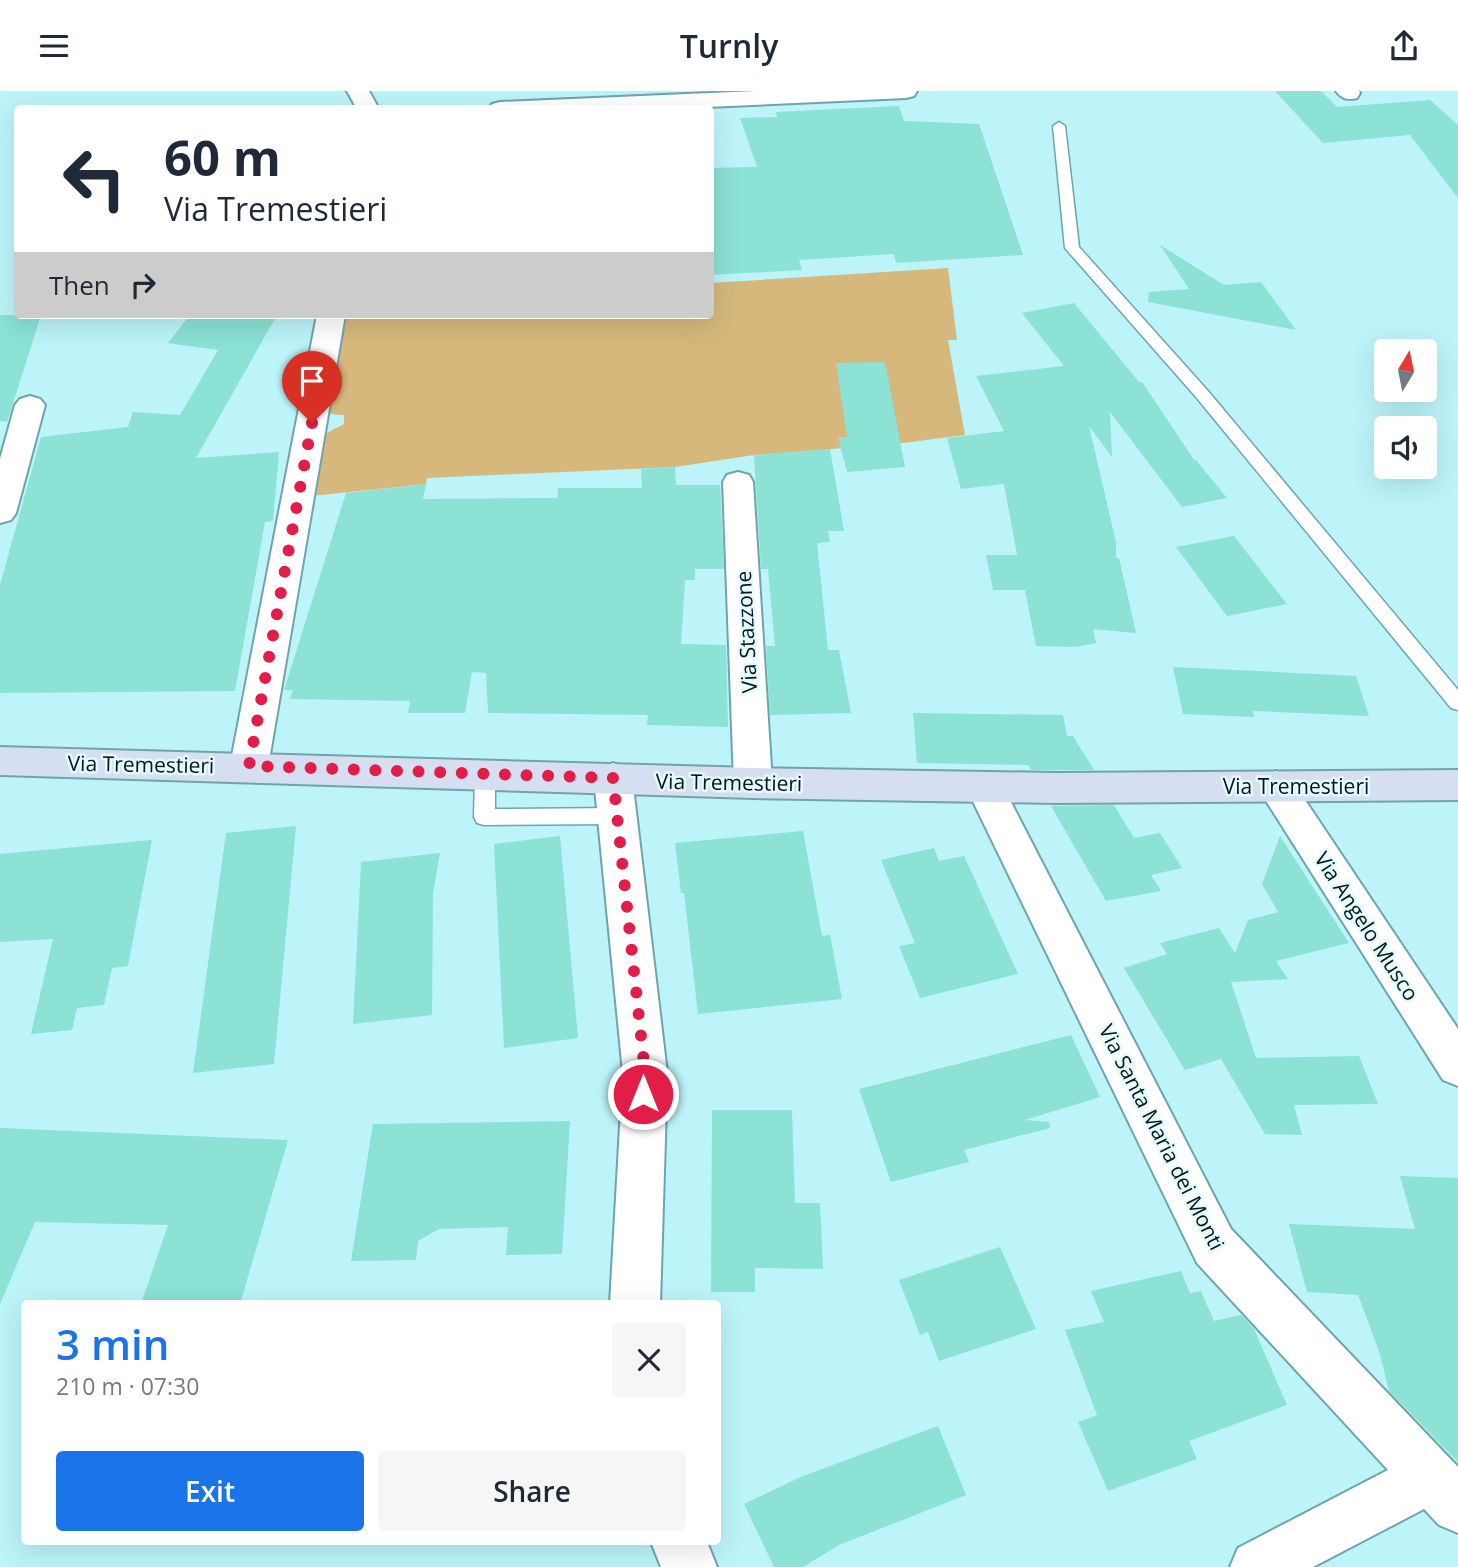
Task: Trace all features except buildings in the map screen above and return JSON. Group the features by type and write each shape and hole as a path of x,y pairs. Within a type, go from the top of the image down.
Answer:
{"main road":[{"name":"Via Tremestieri","path":"0,761 249,766 485,775 615,797 753,783 985,787 1458,785"}],"street":[{"path":"590,105 906,91"},
{"path":"249,766 330,319"},
{"path":"0,513 10,442 30,405"},
{"name":"Via Stazzone","path":"738,482 753,783"},
{"name":"Via Angelo Musco","path":"1276,786 1458,1066"},
{"name":"Via Santa Maria dei Monti","path":"985,787 1214,1245 1444,1492"},
{"path":"615,797 645,1073 635,1300"},
{"path":"1257,1567 1444,1492"},
{"path":"679,1545 690,1567"}],"lane":[{"path":"1059,127 1072,248 1202,394 1458,702"}],"shaded area":[{"path":"948,268 957,340 948,340 965,435 895,444 754,455 675,467 427,478 426,484 311,496 319,437 344,424 344,415 329,414 323,408 343,319 714,319 714,283"}],"route":[{"path":"312,423 280,610 249,766 613,778 645,1073 643,1094"}]}
